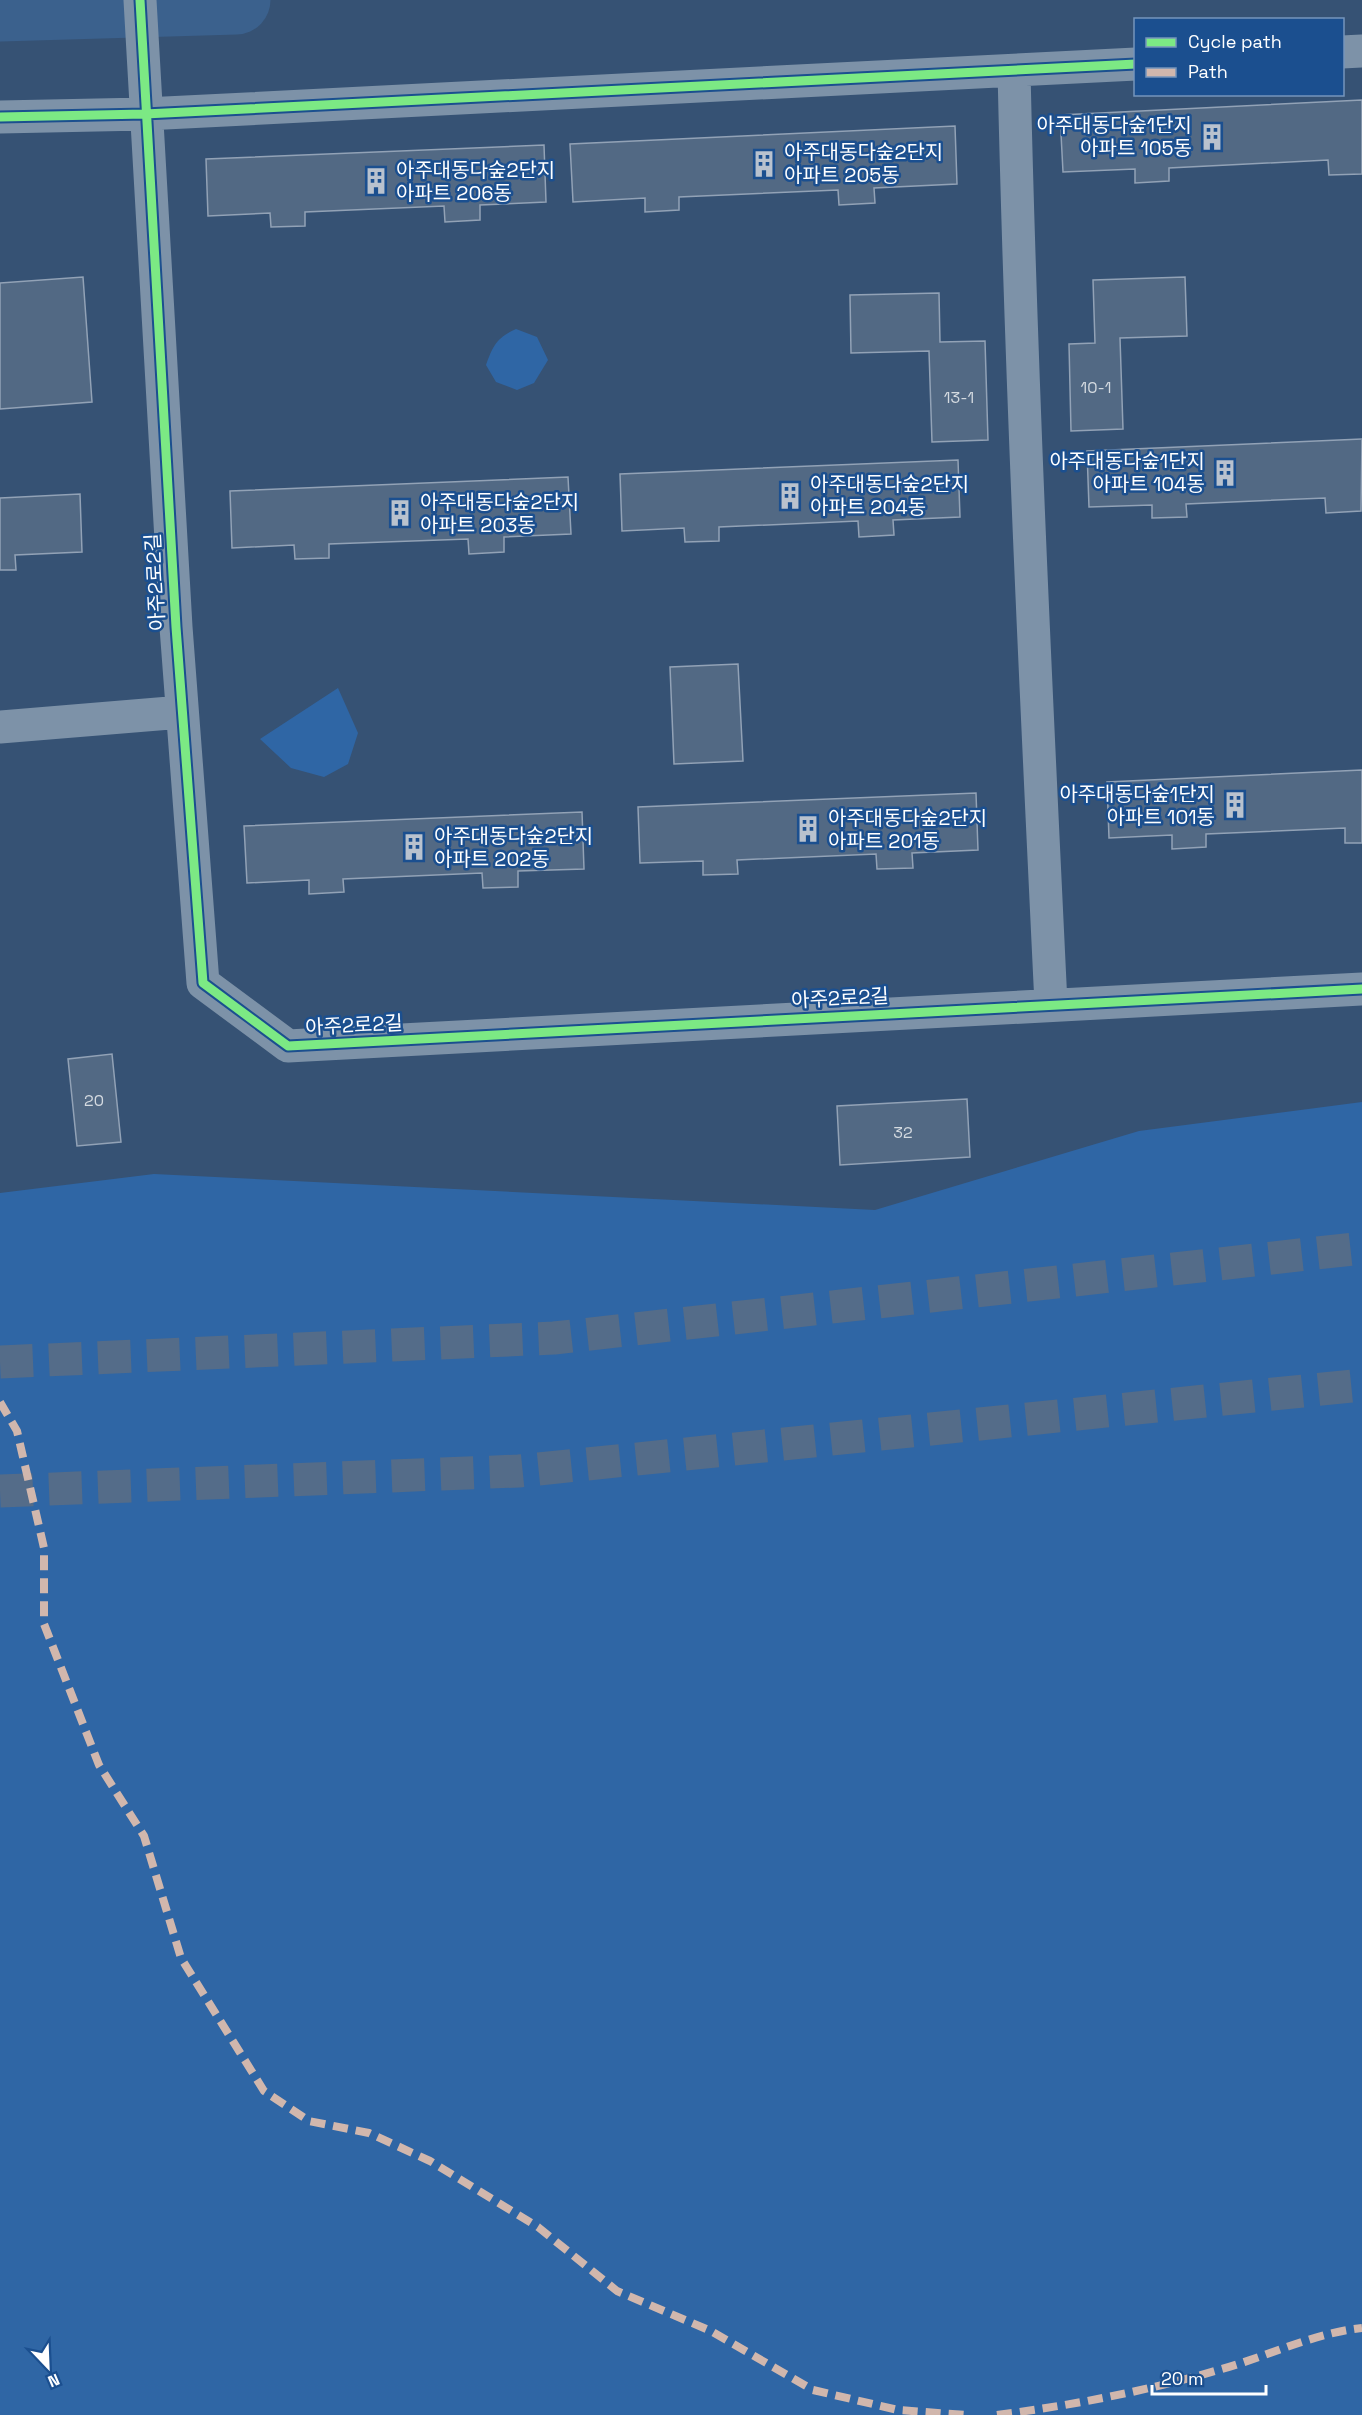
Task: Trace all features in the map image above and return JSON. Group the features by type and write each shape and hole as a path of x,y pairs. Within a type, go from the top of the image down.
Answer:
{"street":[{"name":"아주2로2길","path":"140,0 182,712 203,983 288,1047 1362,989"},
{"path":"1344,52 1362,51"},
{"path":"0,117 146,114 1134,64"},
{"path":"1014,71 1031,581 1051,1004"},
{"path":"0,727 182,712"}],"shaded area":[{"path":"516,329 537,337 548,360 534,383 517,390 496,382 486,365 496,343"},
{"path":"338,688 358,733 348,764 324,777 291,768 260,739"},
{"path":"1362,1102 1362,2415 0,2415 0,1193 154,1174 875,1210 1139,1131"}],"building":[{"name":"아주대동다숲1단지 아파트 105동","path":"1362,100 1362,174 1329,175 1328,160 1169,168 1169,181 1135,183 1135,169 1063,172 1060,115"},
{"name":"아주대동다숲2단지 아파트 205동","path":"955,126 957,184 874,188 875,203 839,205 838,190 679,197 679,210 645,212 645,198 573,202 570,144"},
{"name":"아주대동다숲2단지 아파트 206동","path":"544,145 546,202 480,205 480,220 445,222 444,206 305,212 305,226 271,227 270,213 208,216 206,159"},
{"path":"83,277 92,402 0,409 0,283"},
{"path":"1185,277 1187,336 1120,338 1123,429 1071,431 1069,344 1095,343 1093,280"},
{"path":"939,293 940,342 985,341 988,440 932,442 929,351 851,353 850,295"},
{"name":"아주대동다숲1단지 아파트 104동","path":"1362,439 1361,511 1326,513 1325,498 1186,504 1187,517 1152,518 1152,505 1089,507 1087,451"},
{"name":"아주대동다숲2단지 아파트 204동","path":"958,460 960,517 893,520 894,535 859,537 858,521 719,527 719,541 685,542 684,528 622,531 620,474"},
{"name":"아주대동다숲2단지 아파트 203동","path":"568,477 571,534 504,537 504,552 469,554 468,539 329,544 329,558 295,559 294,545 232,548 230,491"},
{"path":"80,494 82,552 15,555 16,570 0,570 0,498"},
{"path":"738,664 743,761 674,764 670,667"},
{"name":"아주대동다숲1단지 아파트 101동","path":"1362,770 1362,843 1345,843 1345,828 1206,834 1206,847 1172,849 1172,835 1109,838 1107,782"},
{"name":"아주대동다숲2단지 아파트 201동","path":"976,793 978,850 912,853 913,868 877,869 876,854 737,860 738,874 703,875 703,861 640,863 638,807"},
{"name":"아주대동다숲2단지 아파트 202동","path":"582,812 584,869 518,871 518,887 483,888 482,873 343,879 344,892 309,894 309,880 247,883 244,826"},
{"path":"112,1054 121,1142 77,1146 68,1059"},
{"path":"967,1099 970,1157 840,1165 837,1106"}],"waterway":[{"path":"0,7 236,0"}],"tunnel":[{"path":"0,1362 554,1338 1362,1248"},
{"path":"0,1491 519,1471 1362,1385"}],"marked path":[{"path":"0,1402 17,1431 44,1548 44,1624 99,1765 144,1836 181,1958 264,2091 309,2121 369,2133 430,2161 538,2227 617,2291 711,2331 813,2390 898,2410 966,2415"},
{"path":"997,2415 1138,2391 1239,2364 1326,2335 1362,2328"}],"cycle path":[{"path":"140,0 176,627 203,983 288,1046 1362,989"},
{"path":"0,117 145,114 1134,64"}],"place":[{"name":"아주대동다숲1단지 아파트 105동","path":"1212,137"},
{"name":"아주대동다숲2단지 아파트 205동","path":"764,164"},
{"name":"아주대동다숲2단지 아파트 206동","path":"376,181"},
{"name":"아주대동다숲1단지 아파트 104동","path":"1225,473"},
{"name":"아주대동다숲2단지 아파트 204동","path":"790,496"},
{"name":"아주대동다숲2단지 아파트 203동","path":"400,513"},
{"name":"아주대동다숲1단지 아파트 101동","path":"1235,805"},
{"name":"아주대동다숲2단지 아파트 201동","path":"808,829"},
{"name":"아주대동다숲2단지 아파트 202동","path":"414,847"}]}
